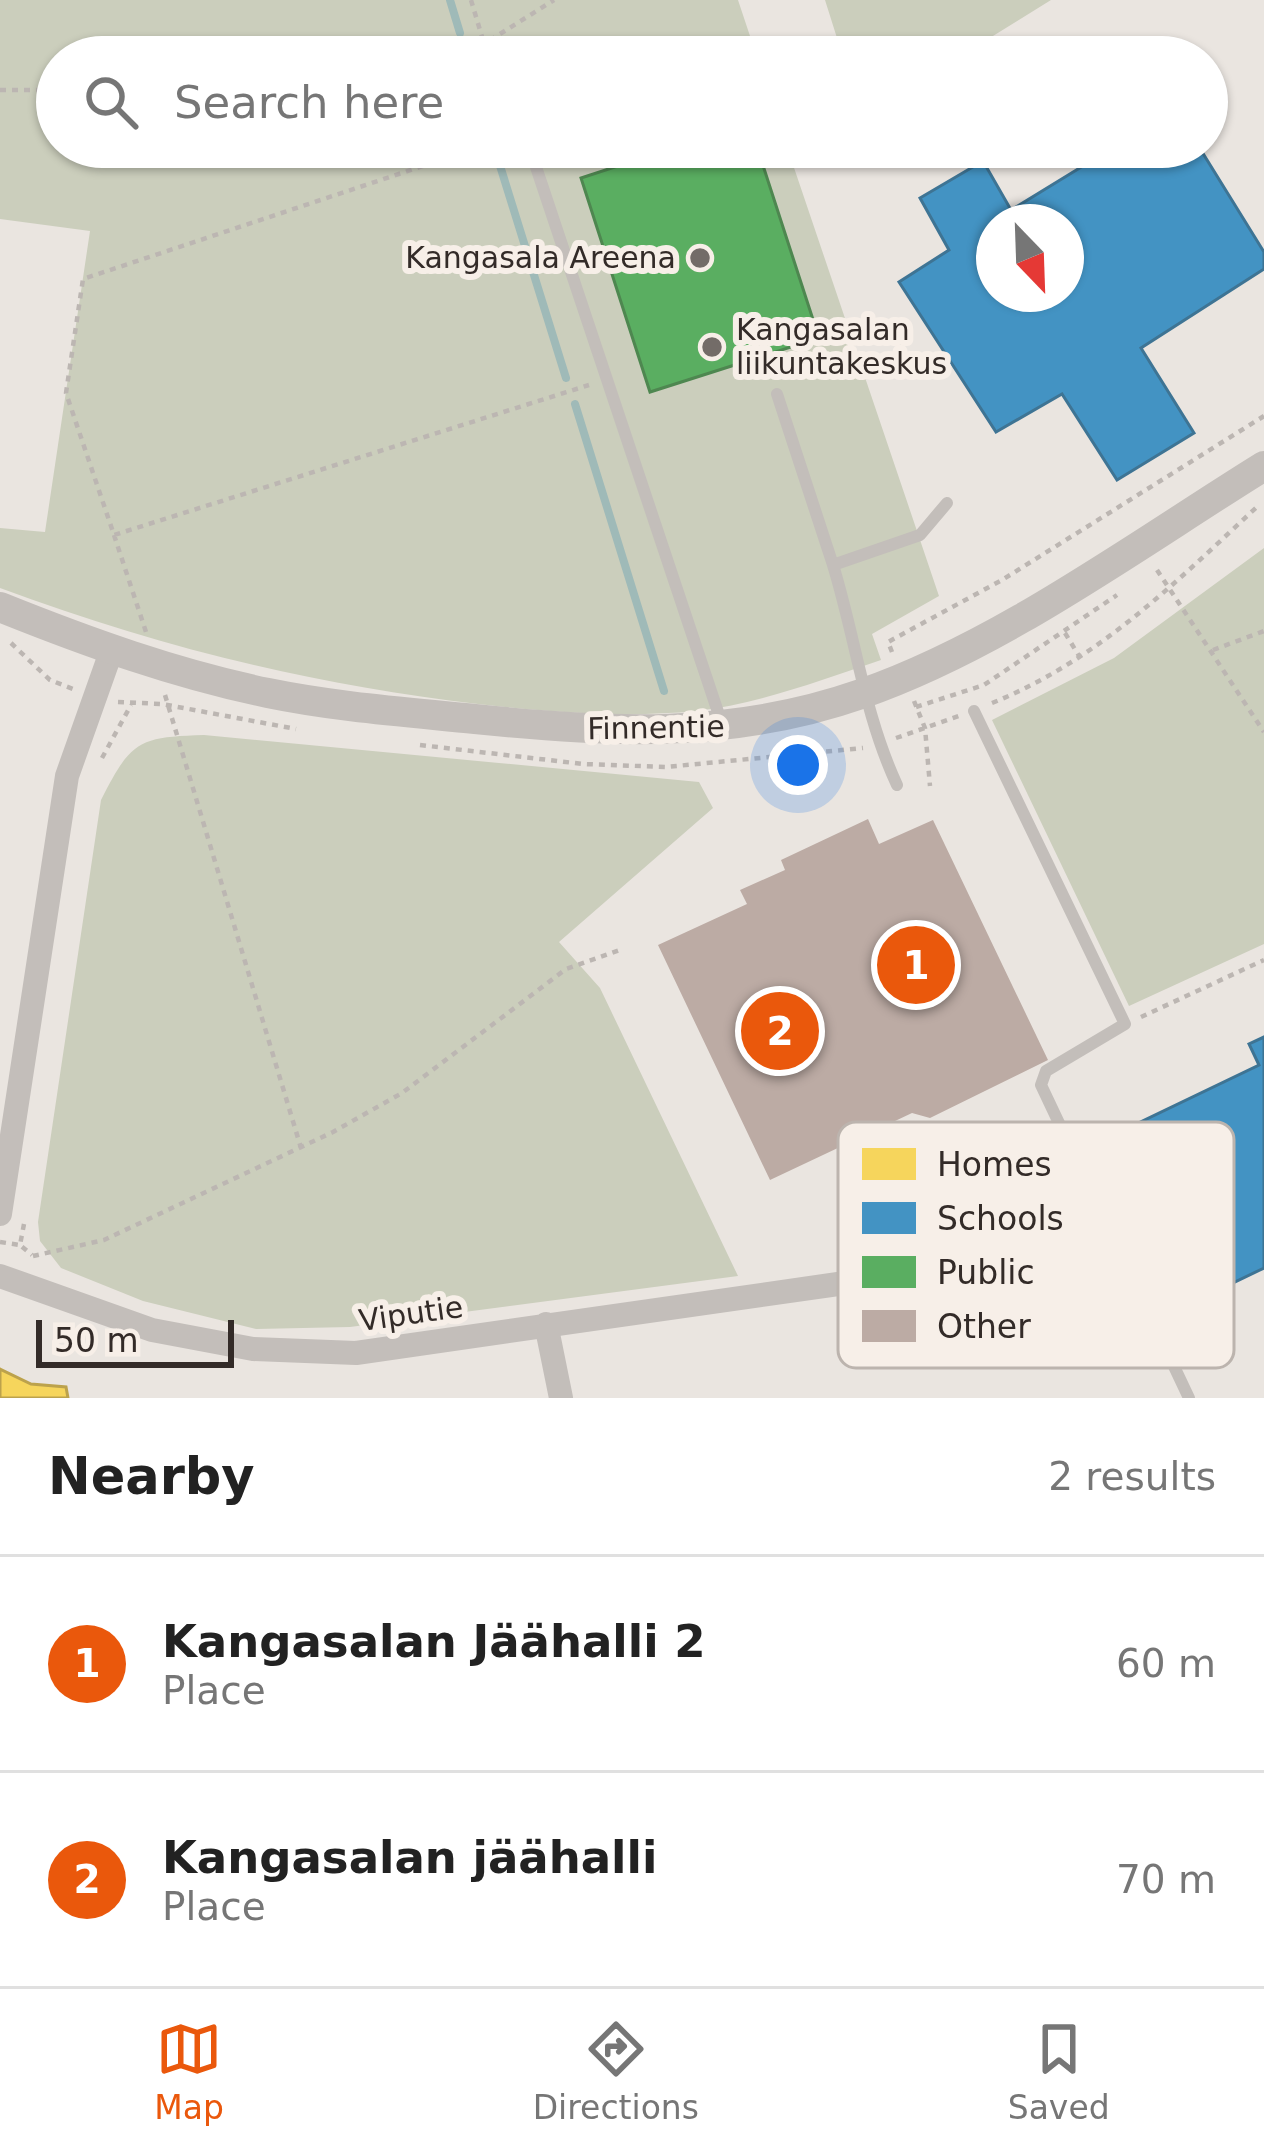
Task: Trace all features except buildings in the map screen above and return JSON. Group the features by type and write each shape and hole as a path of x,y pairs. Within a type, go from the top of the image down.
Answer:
{"street":[{"name":"Finnentie","path":"0,607 111,652 267,693 594,732 723,728 772,721 903,678 1059,593 1264,466"},
{"path":"0,1214 59,815 92,696 111,652"},
{"name":"Viputie","path":"0,1276 152,1330 253,1349 356,1353 838,1276"},
{"path":"546,1324 561,1398"}],"lane":[{"path":"536,168 723,728"},
{"path":"777,394 860,654 861,694 897,785"},
{"path":"833,566 920,535 947,503"},
{"path":"974,711 1125,1024 1046,1071 1041,1085 1058,1122"},
{"path":"1175,1368 1189,1398"}],"path":[{"path":"471,0 482,36"},
{"path":"497,36 554,0"},
{"path":"0,90 36,90"},
{"path":"301,1148 155,662 66,393 83,279 417,168"},
{"path":"114,535 606,380"},
{"path":"930,786 925,728 888,642 1001,580 1264,416"},
{"path":"879,745 974,711 1081,659 1264,500"},
{"path":"1168,587 1264,733"},
{"path":"916,707 984,686 1119,594"},
{"path":"1212,650 1264,632"},
{"path":"1065,633 1081,659"},
{"path":"0,638 50,680 92,696"},
{"path":"49,1270 33,1256 104,1240 301,1148 402,1093 566,969 620,950"},
{"path":"1125,1024 1264,960"},
{"path":"0,1241 20,1245"}],"green space":[{"path":"0,0 738,0 750,36 36,36 36,168 794,168 939,596 872,634 881,660 743,703 696,711 614,714 478,704 295,674 117,628 0,588 0,528 45,532 90,231 0,219"},
{"path":"825,0 1051,0 993,36 836,36"},
{"path":"1264,548 1264,944 1129,1006 992,720 1114,658"},
{"path":"204,735 699,782 713,808 559,942 600,988 738,1276 350,1327 256,1329 143,1301 61,1268 40,1241 38,1222 101,800 120,765 139,746 164,738"}],"waterway":[{"path":"450,0 460,33"},
{"path":"501,168 566,378"},
{"path":"575,404 664,691"}],"place":[{"name":"Kangasala Areena","path":"700,258"},
{"name":"Kangasalan liikuntakeskus","path":"712,347"},
{"name":"Kangasalan Jäähalli 2","path":"916,965"},
{"name":"Kangasalan jäähalli","path":"780,1031"}]}
